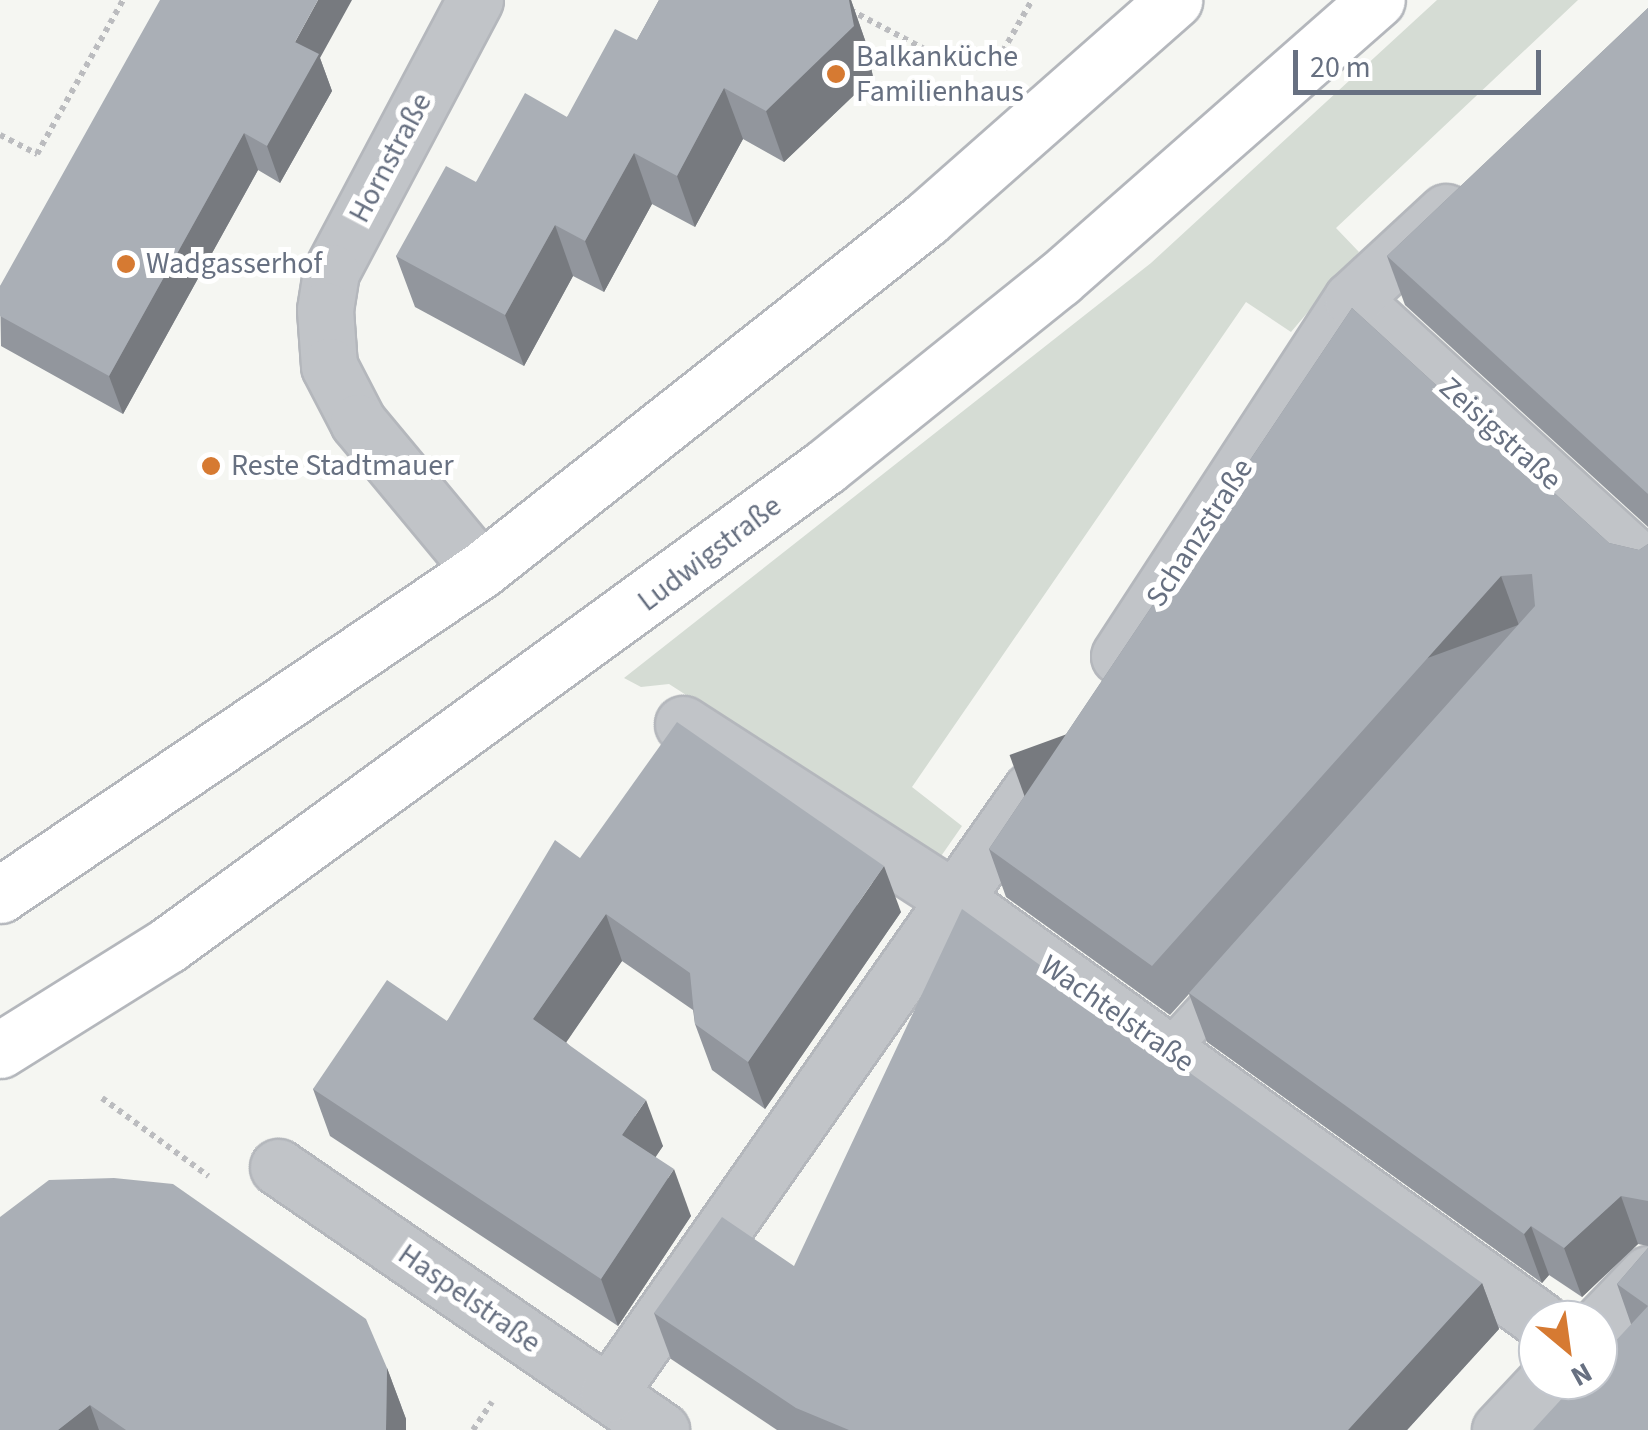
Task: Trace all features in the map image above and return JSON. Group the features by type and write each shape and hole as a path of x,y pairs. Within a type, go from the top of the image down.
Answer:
{"main road":[{"path":"0,895 481,570 910,232 1174,0"},
{"name":"Ludwigstraße","path":"0,1050 168,944 825,467 1059,279 1377,0"}],"street":[{"name":"Hornstraße","path":"475,0 330,272 325,310 329,366 358,422 481,570"},
{"name":"Schanzstraße","path":"608,1394 958,901 1352,299 1482,178"},
{"name":"Zeisigstraße","path":"1352,299 1648,569"},
{"name":"Wachtelstraße","path":"683,724 958,901 1518,1304"},
{"name":"Haspelstraße","path":"278,1167 660,1430"},
{"path":"1618,1305 1648,1274"},
{"path":"1500,1430 1528,1400"}],"lane":[{"path":"1169,1050 1258,950"}],"path":[{"path":"0,135 37,154 124,0"},
{"path":"831,0 928,51"},
{"path":"102,1098 213,1180"},
{"path":"474,1430 505,1383"}],"shaded area":[{"path":"1437,0 1578,0 1336,228 1359,252 1291,332 1246,302 912,787 962,826 930,872 669,684 641,687 624,678 1151,263"}],"building":[{"name":"Wadgasserhof","path":"160,0 318,0 295,42 319,54 267,146 244,133 109,376 0,316 0,286"},
{"path":"659,0 849,0 854,26 766,111 724,88 677,176 634,153 585,241 555,225 505,315 396,256 446,166 476,182 525,93 567,117 615,29 637,40"},
{"path":"1648,8 1648,494 1387,256"},
{"path":"1352,308 1609,543 1639,550 1648,544 1648,1201 1621,1196 1564,1248 1531,1226 1524,1234 1189,993 1535,606 1532,574 1501,576 1152,966 989,849"},
{"path":"677,722 884,866 748,1062 695,1024 690,973 606,914 533,1019 646,1100 622,1135 674,1169 601,1279 313,1089 387,980 447,1021 555,840 580,858"},
{"path":"962,909 1482,1283 1348,1430 849,1430 796,1408 654,1313 722,1217 794,1266"},
{"path":"114,1178 173,1184 366,1319 387,1368 386,1430 126,1430 90,1405 58,1430 0,1430 0,1217 49,1180"},
{"path":"1648,1248 1648,1306 1617,1284"},
{"path":"1648,1306 1648,1430 1533,1430 1561,1400 1618,1400 1618,1338"}],"place":[{"name":"Balkanküche Familienhaus","path":"836,74"},
{"name":"Wadgasserhof","path":"126,264"},
{"name":"Reste Stadtmauer","path":"211,466"}]}
